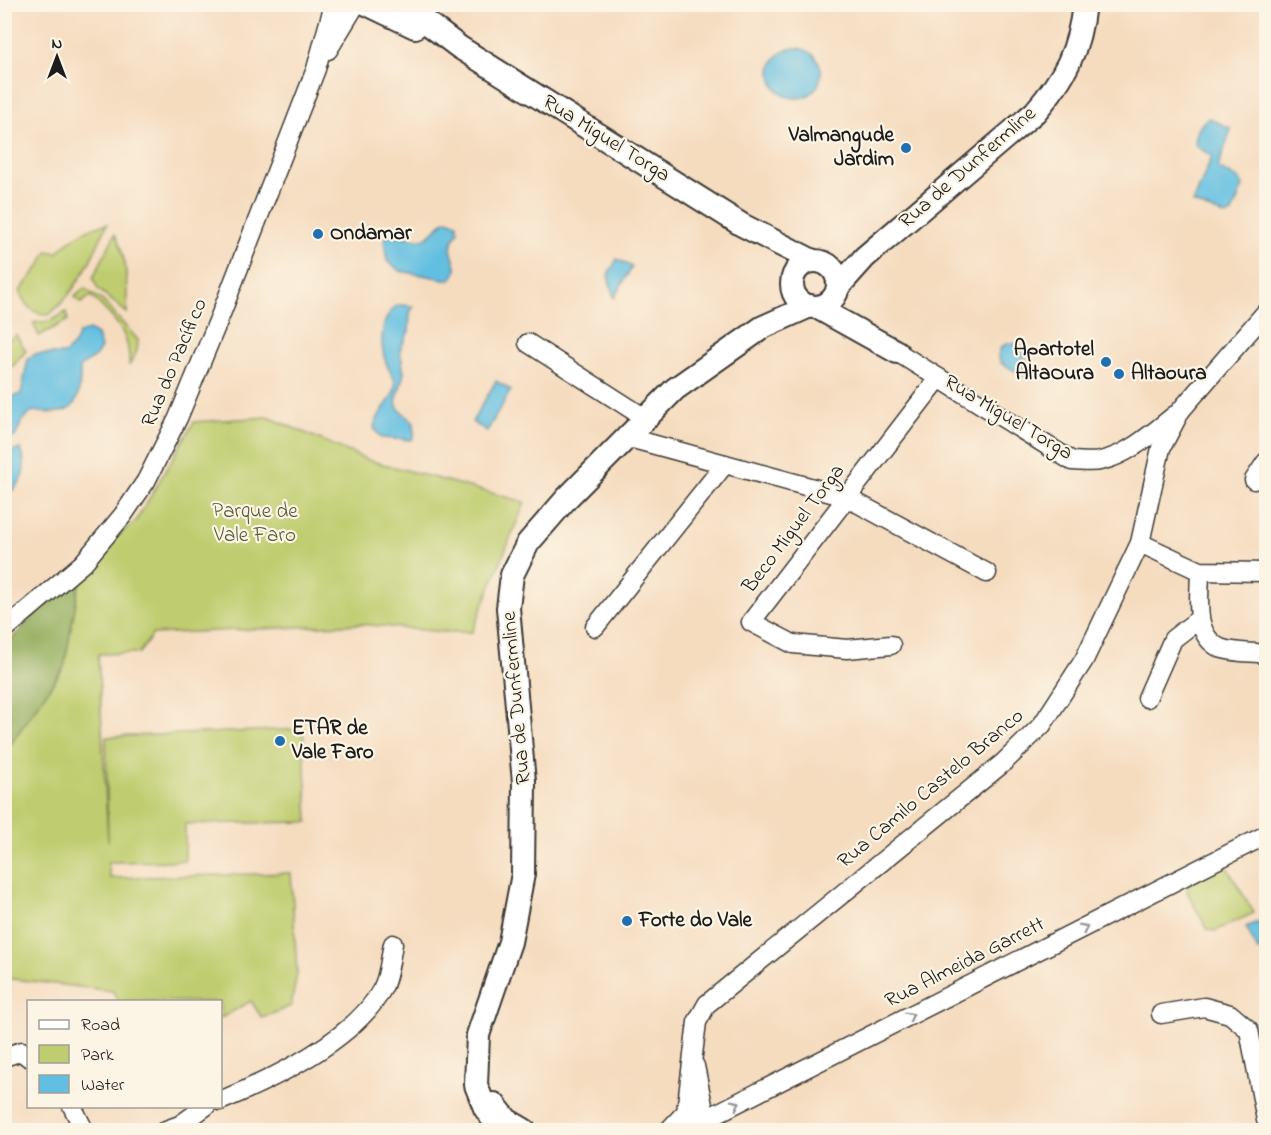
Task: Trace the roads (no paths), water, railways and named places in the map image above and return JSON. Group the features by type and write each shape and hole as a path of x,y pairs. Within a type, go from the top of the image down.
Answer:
{"street":[{"path":"316,69 334,4"},
{"path":"316,69 356,4"},
{"path":"367,4 459,47"},
{"path":"402,4 459,47"},
{"name":"Rua de Dunfermline","path":"838,289 865,257 1035,112 1058,86 1073,57 1082,29 1084,4"},
{"name":"Rua Miguel Torga","path":"459,47 752,231 820,262"},
{"name":"Rua do Pacífico","path":"4,630 84,563 123,515 146,481 178,418 316,69"},
{"name":"Rua Miguel Torga","path":"752,231 793,285"},
{"path":"820,262 835,273 838,289 827,305 814,307 793,285 797,267 820,262 865,257"},
{"name":"Rua de Dunfermline","path":"763,327 793,285"},
{"name":"Rua Miguel Torga","path":"838,289 897,352"},
{"name":"Rua Miguel Torga","path":"814,307 897,352 1072,460 1100,461 1124,451 1151,435 1181,410"},
{"name":"Rua de Dunfermline","path":"500,1131 485,1108 476,1085 478,1035 510,942 523,874 524,782 508,608 512,575 528,543 626,437 675,389 763,327 814,307"},
{"name":"Rua Camilo Castelo Branco","path":"689,1122 704,1110 704,1102 697,1080 693,1043 697,1022 707,1004 1003,763 1042,724 1084,660 1140,543 1161,448 1181,410 1266,312"},
{"path":"528,343 645,418"},
{"name":"Beco Miguel Torga","path":"891,645 848,649 793,644 751,622 939,378"},
{"path":"626,437 846,496 987,573"},
{"path":"1124,451 1140,448 1150,454 1156,467"},
{"path":"1254,480 1266,462"},
{"path":"595,627 725,464"},
{"path":"1140,543 1200,571 1266,572"},
{"path":"1200,571 1199,619 1204,633 1220,648 1266,654"},
{"path":"1147,698 1173,639 1199,619"},
{"name":"Rua Almeida Garrett","path":"669,1131 1266,835"},
{"path":"222,1100 255,1087 351,1028 383,989 393,944"},
{"path":"1161,1014 1204,1007 1230,1014 1249,1030 1266,1120"},
{"path":"4,1057 22,1051 27,1055"},
{"name":"Rua de Dunfermline","path":"477,1062 495,1107 507,1120 524,1131"},
{"path":"72,1108 84,1131"},
{"path":"166,1131 180,1125 204,1108"}],"water":[{"path":"796,48 805,50 816,59 821,73 819,82 810,93 796,98 787,96 776,87 771,73 773,64 782,53"},
{"path":"1209,118 1231,129 1218,168 1240,180 1243,186 1232,213 1226,216 1193,203 1212,156 1196,146 1195,142 1201,126"},
{"path":"447,220 457,223 458,232 451,248 456,268 450,280 400,271 387,261 384,241 387,236 398,235 421,239"},
{"path":"617,259 632,267 614,298 608,275"},
{"path":"398,305 414,306 410,313 409,331 400,350 404,373 396,402 398,408 414,423 412,440 381,438 374,428 378,416 395,388 395,382 384,358 382,333 387,317"},
{"path":"89,330 97,335 101,348 96,356 80,367 79,392 72,406 58,412 33,411 22,421 15,437 5,437 5,399 21,394 28,359 35,354 65,354 75,343 79,333"},
{"path":"1008,343 1019,344 1025,358 1036,372 1034,378 1027,378 1001,363 998,355 1001,347"},
{"path":"496,381 511,390 487,431 472,422"},
{"path":"21,449 24,470 20,482 5,495 5,452"},
{"path":"1258,922 1266,941 1258,951 1246,927"}],"place":[{"name":"Valmangude Jardim","path":"906,148"},
{"name":"Ondamar","path":"318,234"},
{"name":"Apartotel AltaOura","path":"1106,362"},
{"name":"Altaoura","path":"1119,374"},
{"name":"ETAR de Vale Faro","path":"280,741"},
{"name":"Forte do Vale","path":"627,921"}],"park label":[{"name":"Parque de Vale Faro","path":"255,524"}]}
